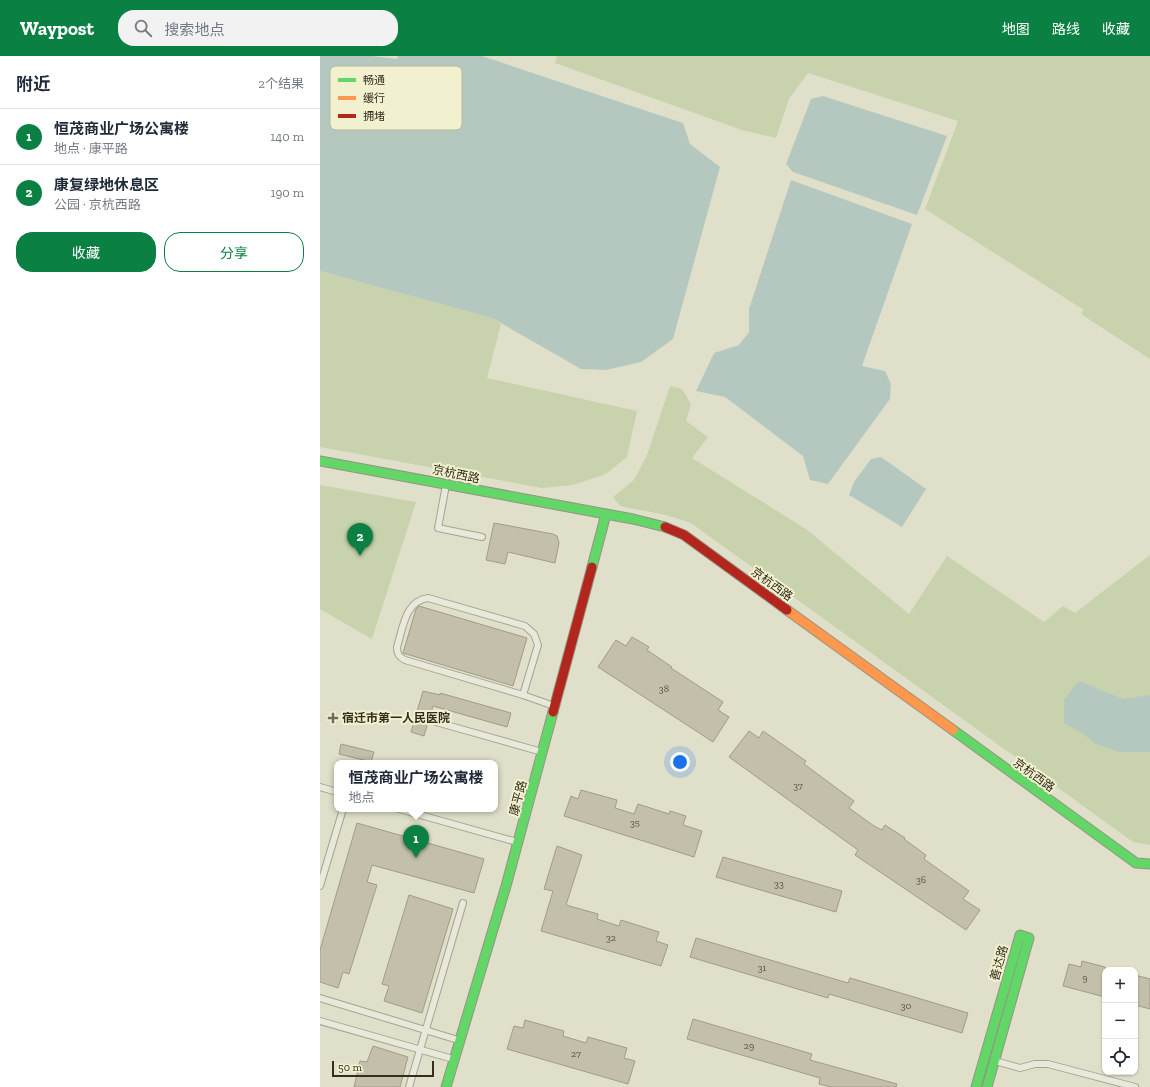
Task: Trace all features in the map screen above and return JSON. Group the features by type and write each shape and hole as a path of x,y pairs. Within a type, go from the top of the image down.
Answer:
{"street":[{"name":"京杭西路","path":"320,461 410,476 446,485 606,514 661,526 684,535 1136,863 1150,864"},
{"name":"康平路","path":"446,1087 556,707 606,514"},
{"name":"善达路","path":"976,1087 1020,935 1029,938 987,1087"}],"lane":[{"path":"446,485 438,528 482,537"},
{"path":"523,695 538,645 534,634 525,626 428,598 416,601 412,605 408,611 397,647 399,657 523,695 556,707"},
{"path":"436,722 543,752"},
{"path":"320,787 334,791"},
{"path":"320,886 342,812"},
{"path":"410,812 518,842"},
{"path":"409,1087 463,903"},
{"path":"320,998 460,1040"},
{"path":"320,1021 455,1060"},
{"path":"984,1058 1020,1068 1035,1064 1048,1064 1135,1087"}],"green space":[{"path":"557,56 1150,56 1150,359 1081,314 1084,310 925,209 958,121 808,73 789,99 776,138 742,130 555,63"},
{"path":"320,271 492,318 501,324 487,378 637,411 627,457 606,474 573,485 542,488 320,447"},
{"path":"670,386 682,389 691,404 686,421 708,437 692,458 806,529 909,614 947,556 1044,622 1063,606 1075,613 1150,555 1150,845 1133,842 691,523 666,515 620,506 613,497 634,480 647,455"},
{"name":"宿迁市第一人民医院","path":"320,485 416,502 372,639 320,609"}],"shaded area":[{"path":"320,56 372,56 397,59 398,56 482,56 683,123 690,144 720,167 673,339 641,362 606,370 581,369 492,318 320,271"},
{"path":"823,96 947,136 917,215 793,172 786,164 811,99"},
{"path":"791,180 912,224 862,366 885,371 891,384 890,399 828,484 810,480 803,456 725,397 696,391 714,353 739,345 749,332 749,309"},
{"path":"881,457 926,489 902,527 849,495 854,482 871,459"},
{"path":"1079,681 1123,699 1150,695 1150,752 1120,752 1096,744 1082,733 1064,723 1064,699"}],"building":[{"path":"494,523 557,536 559,543 555,563 508,552 505,564 486,560"},
{"path":"419,606 527,638 513,686 403,653 416,609"},
{"path":"632,637 649,647 647,650 672,667 671,668 723,702 718,710 729,717 713,742 598,667 616,640 626,646"},
{"path":"423,691 440,695 440,693 511,713 507,727 433,706 424,736 411,732"},
{"path":"749,731 759,738 763,731 806,761 804,764 854,801 849,808 874,826 882,830 885,825 905,838 904,839 926,855 924,859 969,891 963,899 980,910 966,930 855,855 858,850 729,757"},
{"path":"341,744 374,752 372,760 363,760 339,754"},
{"path":"581,790 617,800 615,808 634,814 638,804 669,814 670,811 686,816 683,825 702,831 694,857 564,816 571,796 578,799"},
{"path":"357,823 484,859 474,893 372,865 367,882 377,885 349,974 343,972 338,988 320,982 320,950"},
{"path":"557,846 582,855 566,905 598,914 597,919 619,926 621,920 659,932 656,941 668,945 661,966 541,931 553,891 544,889"},
{"path":"723,857 842,891 836,912 716,877"},
{"path":"409,895 453,909 422,1013 384,1001 389,986 382,984"},
{"path":"696,938 848,983 850,978 968,1013 962,1033 829,994 828,998 690,957"},
{"path":"1082,961 1105,967 1102,967 1102,996 1063,986 1069,964 1081,967"},
{"path":"1138,976 1150,979 1150,1009 1138,1006"},
{"path":"693,1019 812,1054 810,1060 897,1084 896,1087 831,1087 819,1084 820,1078 687,1039"},
{"path":"525,1020 564,1031 563,1036 586,1043 588,1037 627,1048 624,1058 635,1061 628,1084 507,1049 514,1026 523,1028"},
{"path":"373,1046 408,1057 400,1087 354,1087 360,1061 367,1062"}],"traffic: fast":[{"path":"320,461 633,519 665,527"},
{"path":"592,567 606,514"},
{"path":"446,1087 506,886 553,712"},
{"path":"953,730 1136,863 1150,864"},
{"path":"976,1087 1020,935 1029,938 987,1087"}],"traffic: slow":[{"path":"787,610 953,730"}],"traffic: jam":[{"path":"665,527 684,535 787,610"},
{"path":"553,712 592,567"}],"place":[{"name":"康复绿地休息区","path":"360,556"},
{"name":"宿迁市第一人民医院","path":"333,718"},
{"name":"恒茂商业广场公寓楼","path":"416,858"}]}
